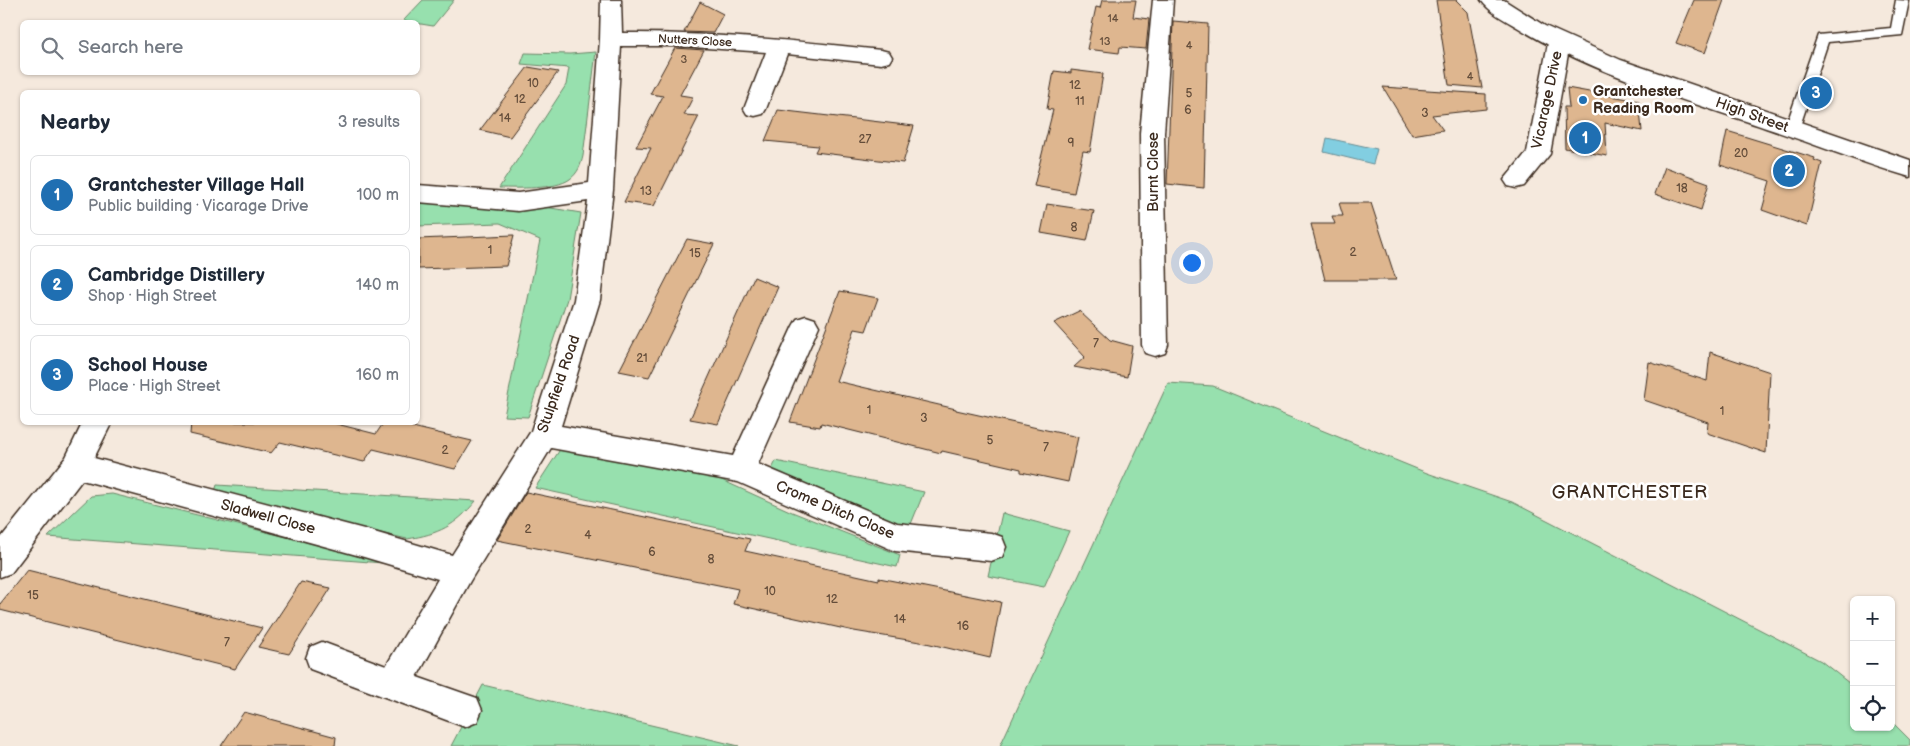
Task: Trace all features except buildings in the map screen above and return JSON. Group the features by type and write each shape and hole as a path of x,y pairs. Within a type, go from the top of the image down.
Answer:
{"street":[{"name":"Stulpfield Road","path":"393,685 459,571 544,435 587,300 601,190 611,40 611,0"},
{"name":"Burnt Close","path":"1155,345 1152,133 1163,0"},
{"name":"High Street","path":"1491,0 1509,14 1559,43 1644,77 1910,169"},
{"name":"Nutters Close","path":"611,40 677,39 778,46 881,57"},
{"name":"Vicarage Drive","path":"1516,180 1538,154 1559,43"},
{"path":"755,109 778,46"},
{"path":"420,193 518,202 601,190"},
{"path":"741,470 806,326"},
{"path":"0,563 76,466 96,425"},
{"name":"Crome Ditch Close","path":"544,435 741,470 895,537 991,547"},
{"name":"Sladwell Close","path":"76,466 364,543 459,571"},
{"path":"322,658 466,710"}],"lane":[{"path":"1792,129 1823,38 1897,32 1902,1"}],"green space":[{"path":"423,0 454,0 433,26 420,24 420,20 404,20"},
{"path":"596,52 583,156 580,166 573,177 563,183 546,187 499,188 566,85 569,68 521,64 525,53 570,54"},
{"path":"420,199 505,207 533,205 581,213 567,299 528,417 504,416 540,240 500,223 420,226"},
{"path":"1168,383 1213,386 1427,473 1512,502 1821,661 1850,684 1850,731 1895,731 1895,725 1910,740 1910,746 1000,746"},
{"path":"561,448 715,477 792,512 900,555 897,567 535,488"},
{"path":"776,461 924,492 911,524 893,526 770,473"},
{"path":"217,485 476,501 461,517 446,528 407,539 214,494"},
{"path":"112,494 396,564 48,537 91,496"},
{"path":"1002,513 1069,531 1044,587 988,576"},
{"path":"483,685 739,746 451,746"}],"water":[{"path":"1327,138 1377,149 1373,164 1324,152"}],"place":[{"name":"School House","path":"1816,93"},
{"name":"Grantchester Reading Room","path":"1583,100"},
{"name":"Grantchester Village Hall","path":"1585,138"},
{"name":"Cambridge Distillery","path":"1789,171"}],"district":[{"name":"GRANTCHESTER","path":"1630,492"}]}
